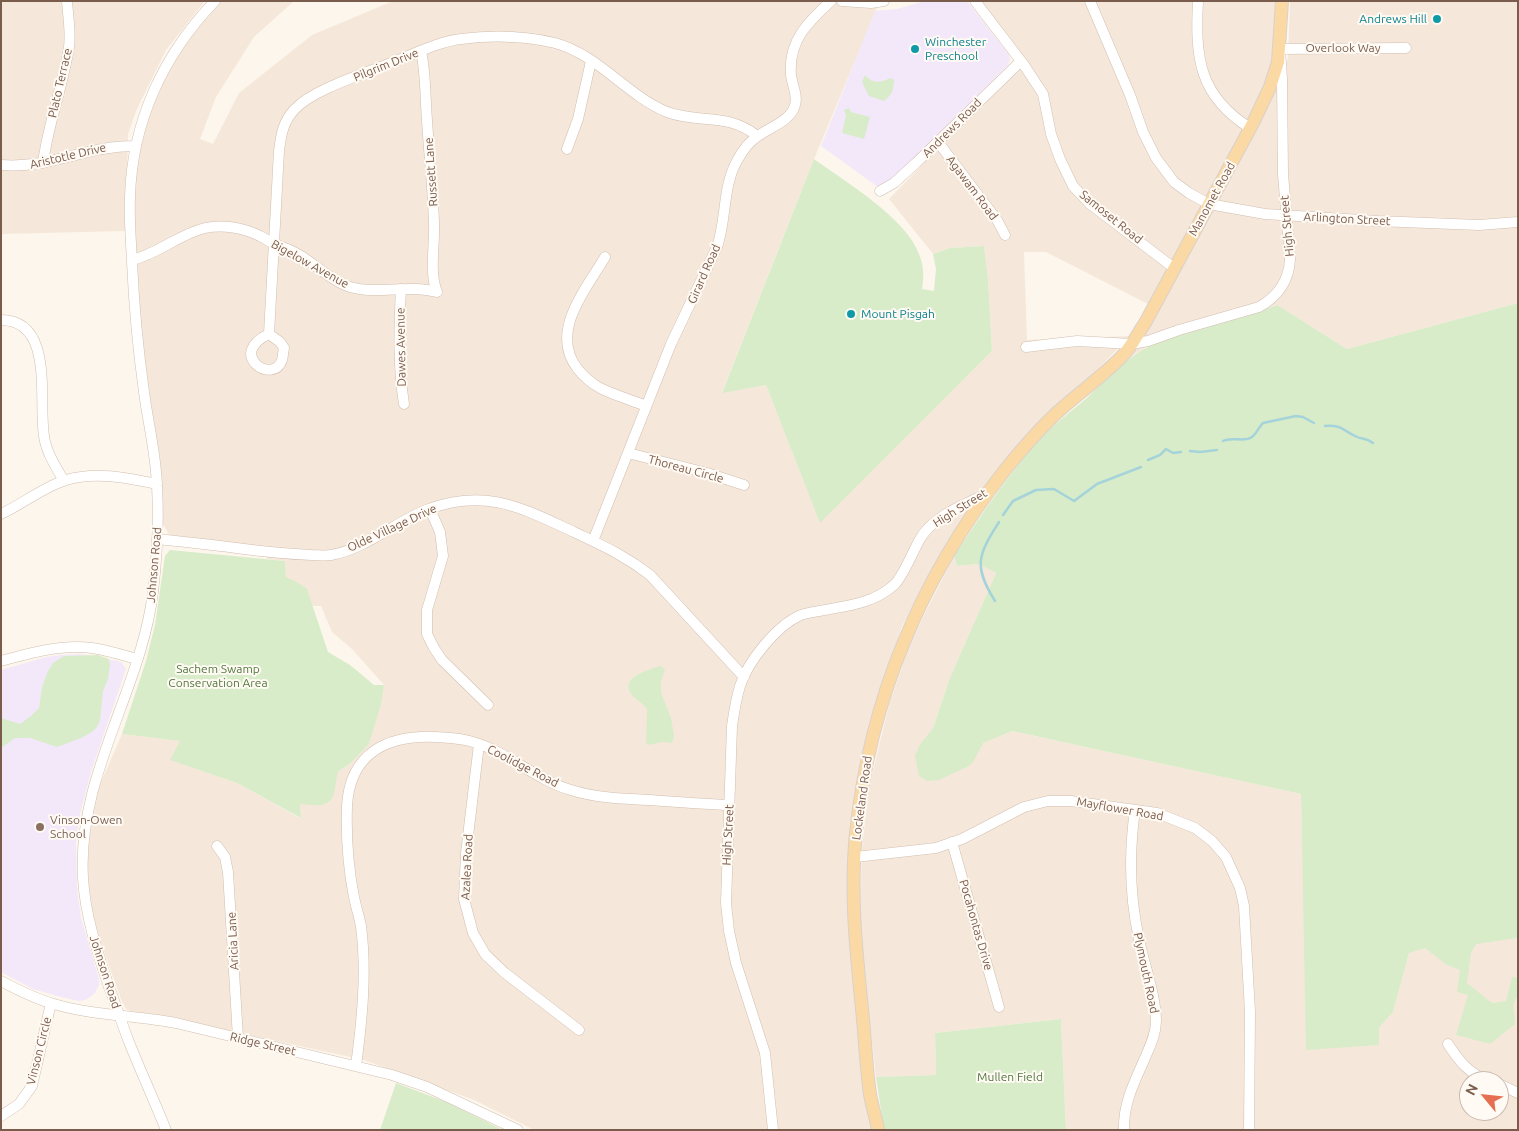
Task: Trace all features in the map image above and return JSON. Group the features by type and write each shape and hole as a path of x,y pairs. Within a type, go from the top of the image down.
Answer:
{"main road":[{"name":"High Street","path":"1280,49 1282,1"},
{"name":"Manomet Road","path":"1132,344 1250,128 1270,88 1280,49"},
{"name":"High Street","path":"988,493 1012,462 1059,411 1107,370 1132,344"},
{"name":"Lockeland Road","path":"878,1130 870,1094 854,934 856,834 869,748 884,694 903,644 936,572 988,493"}],"street":[{"name":"Plato Terrace","path":"43,163 46,141 69,48 70,29 67,1"},
{"name":"Johnson Road","path":"166,1130 120,1015 88,918 83,877 85,822 92,789 147,626 153,594 157,539 157,484 138,350 132,260 130,197 136,146 146,106 160,74 175,49 199,17 215,1"},
{"name":"Girard Road","path":"593,541 671,344 717,247 721,236 728,187 733,168 744,150 757,136 784,119 792,111 796,104 791,74 791,60 795,45 800,33 831,1"},
{"path":"842,1 871,3 884,1"},
{"name":"Samoset Road","path":"975,1 1043,94 1051,134 1060,160 1073,186 1090,204 1174,268"},
{"name":"Arlington Street","path":"1090,1 1130,95 1143,132 1156,158 1174,182 1209,204 1286,216 1455,225 1518,222"},
{"path":"1198,1 1198,53 1208,86 1222,106 1236,119 1250,128"},
{"name":"Pilgrim Drive","path":"269,334 281,134 285,123 294,110 304,101 319,93 421,51 458,39 492,36 554,43 572,49 661,109 674,114 732,122 744,126 757,136"},
{"name":"Overlook Way","path":"1280,49 1406,48"},
{"name":"High Street","path":"1132,344 1148,341 1259,306 1270,301 1278,293 1290,268 1283,174 1280,49"},
{"name":"Russett Lane","path":"421,51 426,80 432,170 434,224 433,281 437,292"},
{"path":"567,149 581,106 591,61"},
{"name":"Andrews Road","path":"880,191 894,183 1020,61"},
{"name":"Agawam Road","path":"938,142 997,220 1005,235"},
{"name":"Aristotle Drive","path":"1,165 15,166 43,163 106,147 136,146"},
{"name":"Bigelow Avenue","path":"132,260 141,258 204,228 225,226 259,236 300,255 328,275 348,286 380,290 425,289 437,292"},
{"path":"606,257 574,309 570,319 567,340 571,358 580,372 594,384 646,406"},
{"name":"Dawes Avenue","path":"401,289 399,369 404,404"},
{"path":"1,320 10,320 22,326 34,338 42,364 41,389 44,437 50,457 64,481"},
{"path":"1026,347 1077,341 1132,344"},
{"name":"Thoreau Circle","path":"628,454 706,473 744,485"},
{"path":"1,514 64,481 87,477 112,476 157,484"},
{"name":"High Street","path":"773,1130 765,1053 736,963 729,931 726,903 734,712 741,683 768,641 782,626 801,615 855,604 878,596 895,584 920,538 931,525 949,512 988,493"},
{"name":"Olde Village Drive","path":"157,539 277,553 330,555 353,548 430,509 464,501 484,500 509,504 535,513 618,553 650,575 744,677"},
{"path":"430,509 440,532 443,556 427,610 427,634 442,660 488,705"},
{"path":"1,661 58,648 77,647 94,648 137,659"},
{"name":"Coolidge Road","path":"356,1066 364,978 360,924 350,876 347,840 347,803 350,786 362,762 384,745 400,739 424,737 450,738 479,744 571,790 618,798 729,805"},
{"name":"Azalea Road","path":"479,744 466,853 464,899 473,933 485,954 505,973 579,1030"},
{"name":"Mayflower Road","path":"855,857 936,848 962,839 1011,813 1037,803 1070,801 1157,813 1195,828 1212,841 1226,857 1240,888 1244,906 1250,1012 1249,1130"},
{"name":"Plymouth Road","path":"1124,1130 1124,1115 1131,1090 1152,1041 1156,1021 1154,1004 1138,936 1132,883 1132,834 1135,810"},
{"name":"Pocahontas Drive","path":"952,842 999,1007"},
{"name":"Aricia Lane","path":"217,846 225,858 228,872 238,1038"},
{"name":"Ridge Street","path":"1,981 51,1003 99,1014 151,1018 392,1074 428,1087 518,1130"},
{"name":"Vinson Circle","path":"1,1116 19,1104 32,1086 51,1003"},
{"path":"1448,1044 1460,1062 1469,1071"}],"shaded area":[{"path":"1,1 205,1 166,50 136,111 128,134 126,231 1,234"},
{"path":"219,1 294,1 254,37 216,97 200,139 213,144 239,93 312,35 393,1 880,1 814,159 722,392 766,385 820,522 992,351 988,278 984,246 950,248 933,254 889,199 1027,63 981,1 1278,1 1276,47 1271,69 1261,97 1148,304 1046,252 1024,252 1027,340 1130,336 989,482 947,542 902,626 876,702 863,756 849,853 874,1130 534,1130 474,1100 364,1060 126,1009 92,918 86,878 88,830 95,796 122,734 181,741 171,760 237,783 300,818 300,800 352,762 369,744 384,685 353,650 332,632 321,606 288,606 285,561 267,559 268,547 171,536 162,522 136,275 133,218 136,166 151,103 188,37"},
{"path":"925,1 967,1 1009,55 1010,60 1007,66 884,188 878,187 821,146 875,11 897,9"},
{"path":"1290,1 1518,1 1518,303 1347,349 1276,305 1252,315 1183,334 1149,346 1129,358 1223,188 1276,86 1288,58"},
{"path":"954,556 957,566 978,564 996,573 949,680 928,742 955,750 1012,731 1301,794 1306,998 1379,1028 1393,1012 1412,942 1471,944 1518,938 1518,1130 1066,1130 1061,1019 935,1033 936,1075 876,1077 859,929 862,849 869,787 889,705 910,643"},
{"name":"Vinson-Owen School","path":"80,654 118,661 126,669 91,772 80,814 76,840 77,888 81,918 99,979 99,985 95,993 86,1000 79,1001 33,989 1,972 1,670 46,657"}],"green space":[{"path":"865,75 874,81 880,82 890,78 894,80 892,92 884,101 869,96 862,82"},
{"path":"849,108 851,112 870,117 864,139 842,133 846,115 844,110"},
{"name":"Mount Pisgah","path":"814,159 874,202 902,227 921,258 923,272 922,289 934,291 936,269 933,254 950,248 984,246 988,278 992,351 820,523 766,385 722,393"},
{"path":"1518,303 1518,938 1476,944 1471,953 1467,983 1492,1003 1506,1001 1512,977 1518,978 1518,994 1513,1005 1515,1024 1490,1044 1456,1035 1468,995 1457,992 1460,970 1447,965 1425,948 1409,953 1393,1012 1379,1028 1379,1045 1306,1050 1301,794 1012,731 983,743 969,766 939,780 927,781 919,776 915,756 919,746 933,728 949,680 996,573 978,564 957,566 954,556 1008,478 1045,434 1126,362 1150,346 1181,334 1277,305 1347,349"},
{"name":"Sachem Swamp Conservation Area","path":"170,550 285,561 286,577 307,589 328,652 350,665 374,685 384,685 381,704 369,744 352,762 338,772 331,800 322,805 300,804 301,818 237,783 170,760 180,741 122,734 146,661 155,625 165,556"},
{"path":"98,655 109,659 110,665 108,679 103,691 100,720 92,732 57,747 30,738 15,738 1,748 1,718 20,724 39,708 42,687 53,663 64,656"},
{"path":"660,666 665,669 661,681 661,693 671,718 674,736 672,743 661,742 650,745 646,743 647,709 632,695 629,683 637,675"},
{"name":"Mullen Field","path":"1061,1019 1066,1130 884,1130 876,1077 936,1075 935,1033"},
{"path":"396,1083 449,1103 503,1130 380,1130"}],"waterway":[{"path":"1223,441 1249,439 1263,423 1296,416 1303,417 1314,423"},
{"path":"1325,426 1338,427 1373,443"},
{"path":"1148,460 1160,455 1166,449 1173,453 1181,452"},
{"path":"1190,451 1217,450"},
{"path":"1003,515 1013,501 1036,490 1054,489 1074,501 1097,484 1141,467"},
{"path":"995,601 983,579 981,561 986,543 999,522"}],"place":[{"name":"Andrews Hill","path":"1437,19"},
{"name":"Winchester Preschool","path":"915,49"},
{"name":"Mount Pisgah","path":"851,314"},
{"name":"Vinson-Owen School","path":"40,827"}]}
